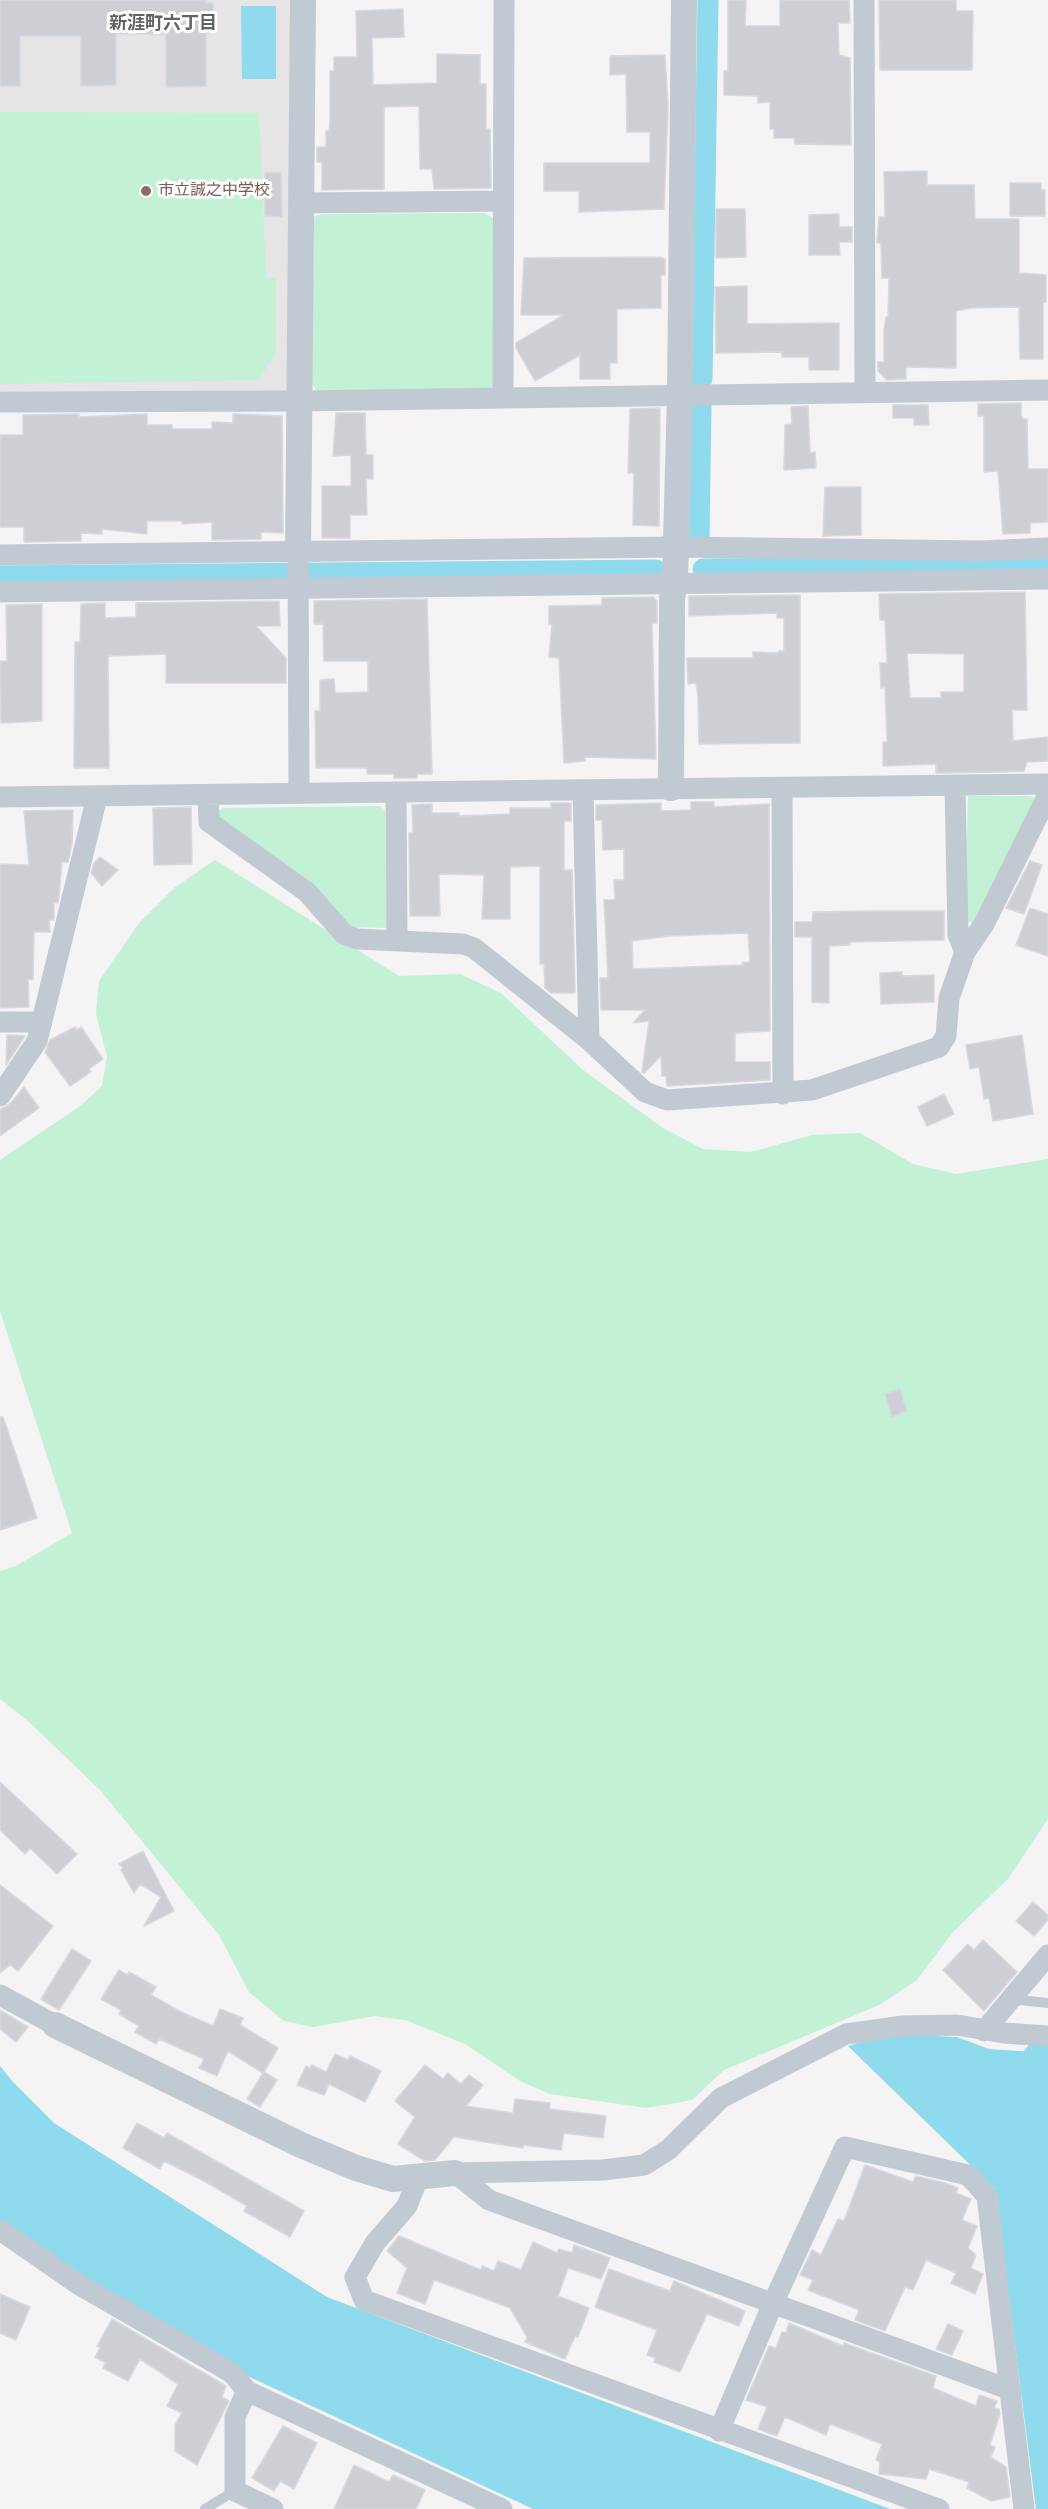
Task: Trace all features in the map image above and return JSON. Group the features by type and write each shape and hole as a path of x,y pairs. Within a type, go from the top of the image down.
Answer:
{"street":[{"path":"299,792 298,556 303,203 303,0"},
{"path":"503,397 504,0"},
{"path":"671,788 672,599 680,394 684,0"},
{"path":"864,0 865,392"},
{"path":"303,203 502,201"},
{"path":"0,402 299,401 1048,390"},
{"path":"0,591 298,584 1048,549"},
{"path":"0,555 298,556 1048,579"},
{"path":"0,797 1048,784"},
{"path":"955,786 958,935 965,952"},
{"path":"782,788 783,1094"},
{"path":"583,790 589,1040"},
{"path":"396,792 397,941"},
{"path":"208,795 209,822 307,892 344,934 357,939 463,944 474,948 589,1040 645,1092 667,1101 812,1090 939,1047 946,1036 949,998 965,952 984,924 1048,795"},
{"path":"0,1096 37,1041 97,797"},
{"path":"0,1022 42,1022"},
{"path":"994,2032 1019,2000 1048,1955"},
{"path":"0,1995 55,2025 301,2145 356,2168 393,2179 455,2173 603,2170 644,2165 668,2150 721,2098 846,2034 903,2026 957,2025 994,2032 1048,2036"},
{"path":"719,2431 774,2301 845,2147 968,2175 987,2196 1024,2509"},
{"path":"455,2173 489,2200 774,2301 1011,2390"},
{"path":"418,2178 407,2206 375,2243 355,2277 364,2300 719,2431 939,2509"},
{"path":"0,2230 81,2286 232,2373 247,2391 502,2509"},
{"path":"247,2391 235,2417 232,2498 273,2509"}],"lane":[{"path":"1019,2000 1048,2003"},
{"path":"205,2509 232,2498"}],"shaded area":[{"name":"市立誠之中学校","path":"0,0 292,0 293,382 286,391 0,391"}],"green space":[{"name":"市立誠之中学校","path":"0,112 259,113 266,277 276,278 276,354 258,380 0,384"},
{"path":"484,213 496,220 495,385 490,390 316,390 312,384 312,224 315,216 323,214"},
{"path":"968,796 1030,796 1035,798 1036,804 976,924 965,921"},
{"path":"379,806 385,810 387,928 352,927 310,881 220,818 217,812 223,808"},
{"path":"215,860 399,976 460,974 501,993 583,1070 663,1128 703,1149 751,1152 812,1135 860,1133 913,1164 956,1174 1048,1159 1048,1819 1008,1879 953,1932 917,1980 879,2005 724,2070 692,2100 647,2108 550,2094 520,2081 465,2044 405,2020 374,2016 314,2027 284,2021 249,1992 219,1935 100,1790 28,1721 0,1699 0,1571 16,1566 72,1533 0,1311 0,1160 79,1107 102,1086 107,1057 96,1014 99,981 139,923 174,888"}],"water":[{"path":"241,6 276,6 276,79 242,79"},
{"path":"889,2034 957,2037 989,2049 1048,2053 1048,2509 1036,2509 995,2189 848,2046"},
{"path":"0,2066 54,2123 327,2297 890,2509 533,2509 243,2374 69,2270 0,2223"}],"building":[{"path":"0,0 206,0 206,3 213,3 214,21 206,22 206,86 166,87 166,34 116,34 116,85 81,86 81,36 20,36 20,86 0,86"},
{"path":"728,0 746,0 745,26 780,26 780,0 849,0 850,23 838,23 839,55 850,58 851,145 795,144 794,138 774,138 774,129 770,129 770,102 758,103 758,96 724,95 724,71 728,71"},
{"path":"879,0 956,0 956,11 973,11 972,70 880,70"},
{"path":"403,9 404,37 372,38 373,85 437,83 437,54 480,55 480,84 486,84 486,129 490,129 491,188 434,189 432,169 420,169 419,106 384,107 384,189 322,190 322,162 317,162 317,147 326,147 326,131 329,131 330,122 330,71 334,71 334,57 357,57 356,11"},
{"path":"665,55 668,108 664,209 579,212 579,191 544,191 544,163 650,163 650,132 627,132 626,74 610,75 610,56"},
{"path":"927,171 927,185 974,185 975,219 1019,219 1019,273 1046,275 1046,302 1043,303 1043,359 1020,359 1019,307 971,308 956,311 956,368 906,367 906,379 887,380 878,371 878,362 884,362 884,329 886,317 888,317 889,278 882,278 881,244 877,242 879,217 885,217 884,172"},
{"path":"281,172 282,217 265,216 265,173"},
{"path":"1010,183 1041,183 1041,190 1045,190 1045,216 1010,216"},
{"path":"716,209 745,209 746,257 716,258"},
{"path":"839,214 839,227 852,227 852,242 839,242 840,255 809,255 809,215"},
{"path":"660,257 665,259 665,275 661,275 661,308 617,309 617,363 610,363 610,379 580,379 580,355 535,381 516,348 516,343 564,315 521,315 524,258"},
{"path":"747,286 747,324 839,323 839,370 809,370 809,357 782,357 782,352 716,353 715,287"},
{"path":"1021,403 1021,415 1023,419 1027,419 1028,469 1048,469 1048,522 1030,523 1030,533 1003,534 998,471 984,472 984,416 978,416 978,404"},
{"path":"893,405 928,405 929,425 914,425 914,418 893,418"},
{"path":"808,406 810,453 815,452 816,468 784,470 785,425 792,424 791,407"},
{"path":"660,408 659,526 633,525 634,473 628,473 630,409"},
{"path":"336,413 365,413 366,455 373,455 373,479 366,479 367,515 350,515 350,538 322,538 322,486 351,486 351,455 333,456"},
{"path":"79,414 79,417 147,414 147,425 172,425 172,429 212,429 212,422 233,423 233,414 282,416 283,533 261,532 261,539 212,540 212,522 182,524 182,521 147,521 147,534 102,529 102,534 81,533 81,541 24,542 24,527 0,527 0,435 23,435 23,415"},
{"path":"825,487 861,487 861,535 823,536"},
{"path":"1025,592 1027,710 1012,710 1013,741 1048,737 1048,761 1027,762 1024,771 1001,772 936,773 936,764 883,766 883,742 887,742 885,687 881,688 880,663 887,663 885,620 880,620 879,594","holes":["907,653 964,654 964,692 941,692 941,698 910,698"]},
{"path":"800,595 800,743 699,744 698,697 696,683 688,684 687,658 753,658 753,652 779,653 779,651 784,651 784,618 777,618 777,613 689,616 689,596"},
{"path":"653,597 657,601 657,623 652,623 656,759 585,757 585,761 564,763 559,658 549,657 552,624 549,624 549,606 602,605 602,598"},
{"path":"427,599 432,774 417,774 417,778 394,778 394,774 367,774 367,768 316,768 315,711 320,711 320,680 334,679 335,693 368,692 368,661 324,661 323,624 314,624 314,601"},
{"path":"279,601 280,626 256,626 286,658 286,683 166,683 166,654 108,656 109,768 74,768 75,642 80,642 81,604 105,603 105,618 136,617 136,603"},
{"path":"42,604 42,721 1,723 0,661 7,661 6,605"},
{"path":"691,802 714,802 714,807 769,804 770,1031 735,1033 735,1062 770,1062 770,1080 667,1086 666,1076 662,1076 661,1056 644,1073 642,1072 649,1021 633,1023 645,1010 601,1010 600,978 608,978 604,900 615,900 614,880 624,880 624,849 603,850 602,820 596,820 596,805 661,803 661,811 691,810","holes":["748,933 750,962 742,963 743,965 633,969 632,941 669,936"]},
{"path":"551,803 571,803 571,821 564,821 564,870 572,870 575,993 551,993 545,988 544,964 540,964 540,866 510,867 510,919 482,919 484,875 439,874 440,916 410,916 409,833 413,833 412,805 432,804 432,813 459,813 459,816 510,814 510,808 551,808"},
{"path":"191,807 192,864 154,865 153,808"},
{"path":"73,810 72,843 68,862 62,862 58,903 54,902 54,920 49,920 50,932 34,932 33,980 28,979 29,1007 0,1008 0,864 29,865 24,811"},
{"path":"100,857 118,870 102,886 91,873 94,863"},
{"path":"1030,861 1042,865 1024,914 1006,908"},
{"path":"1030,908 1048,914 1048,956 1016,945"},
{"path":"944,911 944,940 850,942 850,945 829,946 829,1003 812,1002 812,937 795,937 795,922 812,922 813,912"},
{"path":"902,972 902,976 934,975 934,1002 881,1004 880,973"},
{"path":"75,1027 77,1030 81,1027 103,1059 89,1069 91,1072 70,1086 45,1052 50,1040"},
{"path":"7,1035 25,1036 6,1065"},
{"path":"1022,1035 1033,1114 993,1121 989,1098 984,1099 979,1067 970,1069 966,1045"},
{"path":"24,1087 39,1108 0,1136 0,1109 10,1104"},
{"path":"944,1094 954,1114 927,1126 918,1107"},
{"path":"900,1389 907,1411 892,1417 885,1394"},
{"path":"0,1417 3,1417 37,1518 0,1530"},
{"path":"0,1782 77,1854 57,1874 30,1848 25,1854 0,1830"},
{"path":"143,1851 174,1911 144,1926 161,1897 140,1884 134,1893 119,1864"},
{"path":"0,1885 53,1926 18,1971 10,1965 0,1973"},
{"path":"1033,1902 1048,1915 1048,1920 1034,1936 1016,1921"},
{"path":"983,1940 1017,1972 984,2011 943,1970 968,1944 974,1950"},
{"path":"72,1949 91,1961 59,2010 41,1999"},
{"path":"119,1970 127,1975 129,1972 156,1987 151,1995 213,2026 220,2009 243,2018 240,2025 278,2048 264,2072 277,2080 260,2107 247,2099 263,2073 228,2051 217,2076 199,2068 204,2059 159,2039 156,2044 135,2032 139,2026 119,2014 121,2010 101,1999"},
{"path":"0,2010 28,2027 16,2042 0,2029"},
{"path":"335,2054 348,2060 350,2056 381,2071 365,2102 329,2084 324,2095 297,2085 306,2066 310,2068 312,2065 326,2072"},
{"path":"425,2065 443,2079 448,2073 461,2084 469,2075 483,2085 466,2106 513,2113 515,2099 550,2103 549,2109 606,2116 603,2138 564,2133 561,2150 524,2145 523,2148 454,2137 435,2160 425,2161 398,2144 415,2117 395,2101"},
{"path":"137,2123 164,2138 167,2133 304,2211 290,2237 244,2211 247,2206 204,2181 164,2161 160,2169 123,2148"},
{"path":"865,2165 913,2182 916,2176 945,2183 958,2188 956,2193 971,2199 962,2220 977,2226 968,2248 976,2255 971,2268 983,2274 975,2294 951,2283 956,2273 926,2260 913,2290 905,2287 885,2331 855,2320 859,2310 808,2290 813,2280 800,2275 812,2250 821,2255 838,2219 844,2221"},
{"path":"399,2236 481,2270 482,2266 494,2271 498,2261 521,2270 533,2242 557,2253 559,2249 572,2253 574,2245 610,2258 601,2279 568,2268 558,2296 589,2308 578,2337 575,2336 565,2359 525,2342 527,2337 510,2308 434,2280 425,2304 397,2293 407,2268 387,2251"},
{"path":"609,2269 670,2291 674,2281 745,2311 739,2326 707,2314 680,2372 654,2362 655,2358 647,2355 657,2330 595,2307"},
{"path":"0,2294 30,2307 16,2340 0,2333"},
{"path":"112,2319 226,2386 222,2397 229,2401 197,2465 175,2451 175,2425 182,2413 167,2406 178,2384 140,2359 128,2381 103,2368 106,2363 95,2357 100,2348 97,2346"},
{"path":"789,2323 843,2346 844,2343 936,2376 933,2388 976,2406 979,2395 997,2401 994,2408 999,2409 1000,2414 990,2445 995,2447 991,2457 1006,2467 1010,2497 991,2501 967,2488 969,2482 929,2469 926,2479 879,2474 880,2462 876,2460 882,2444 830,2424 826,2435 785,2417 777,2436 758,2429 767,2407 746,2400 769,2346 776,2348 782,2332 786,2333"},
{"path":"948,2324 963,2331 952,2355 936,2349"},
{"path":"283,2426 317,2443 294,2489 280,2481 274,2491 252,2478"},
{"path":"354,2465 389,2482 393,2475 425,2490 416,2509 334,2509"}],"waterway":[{"path":"702,379 708,0"},
{"path":"699,539 701,406"},
{"path":"703,569 1048,566"},
{"path":"0,576 656,570"},
{"path":"1022,2076 1021,2071 1048,2038"}],"place":[{"name":"市立誠之中学校","path":"146,191"}],"district":[{"name":"新涯町六丁目","path":"163,24"}]}
